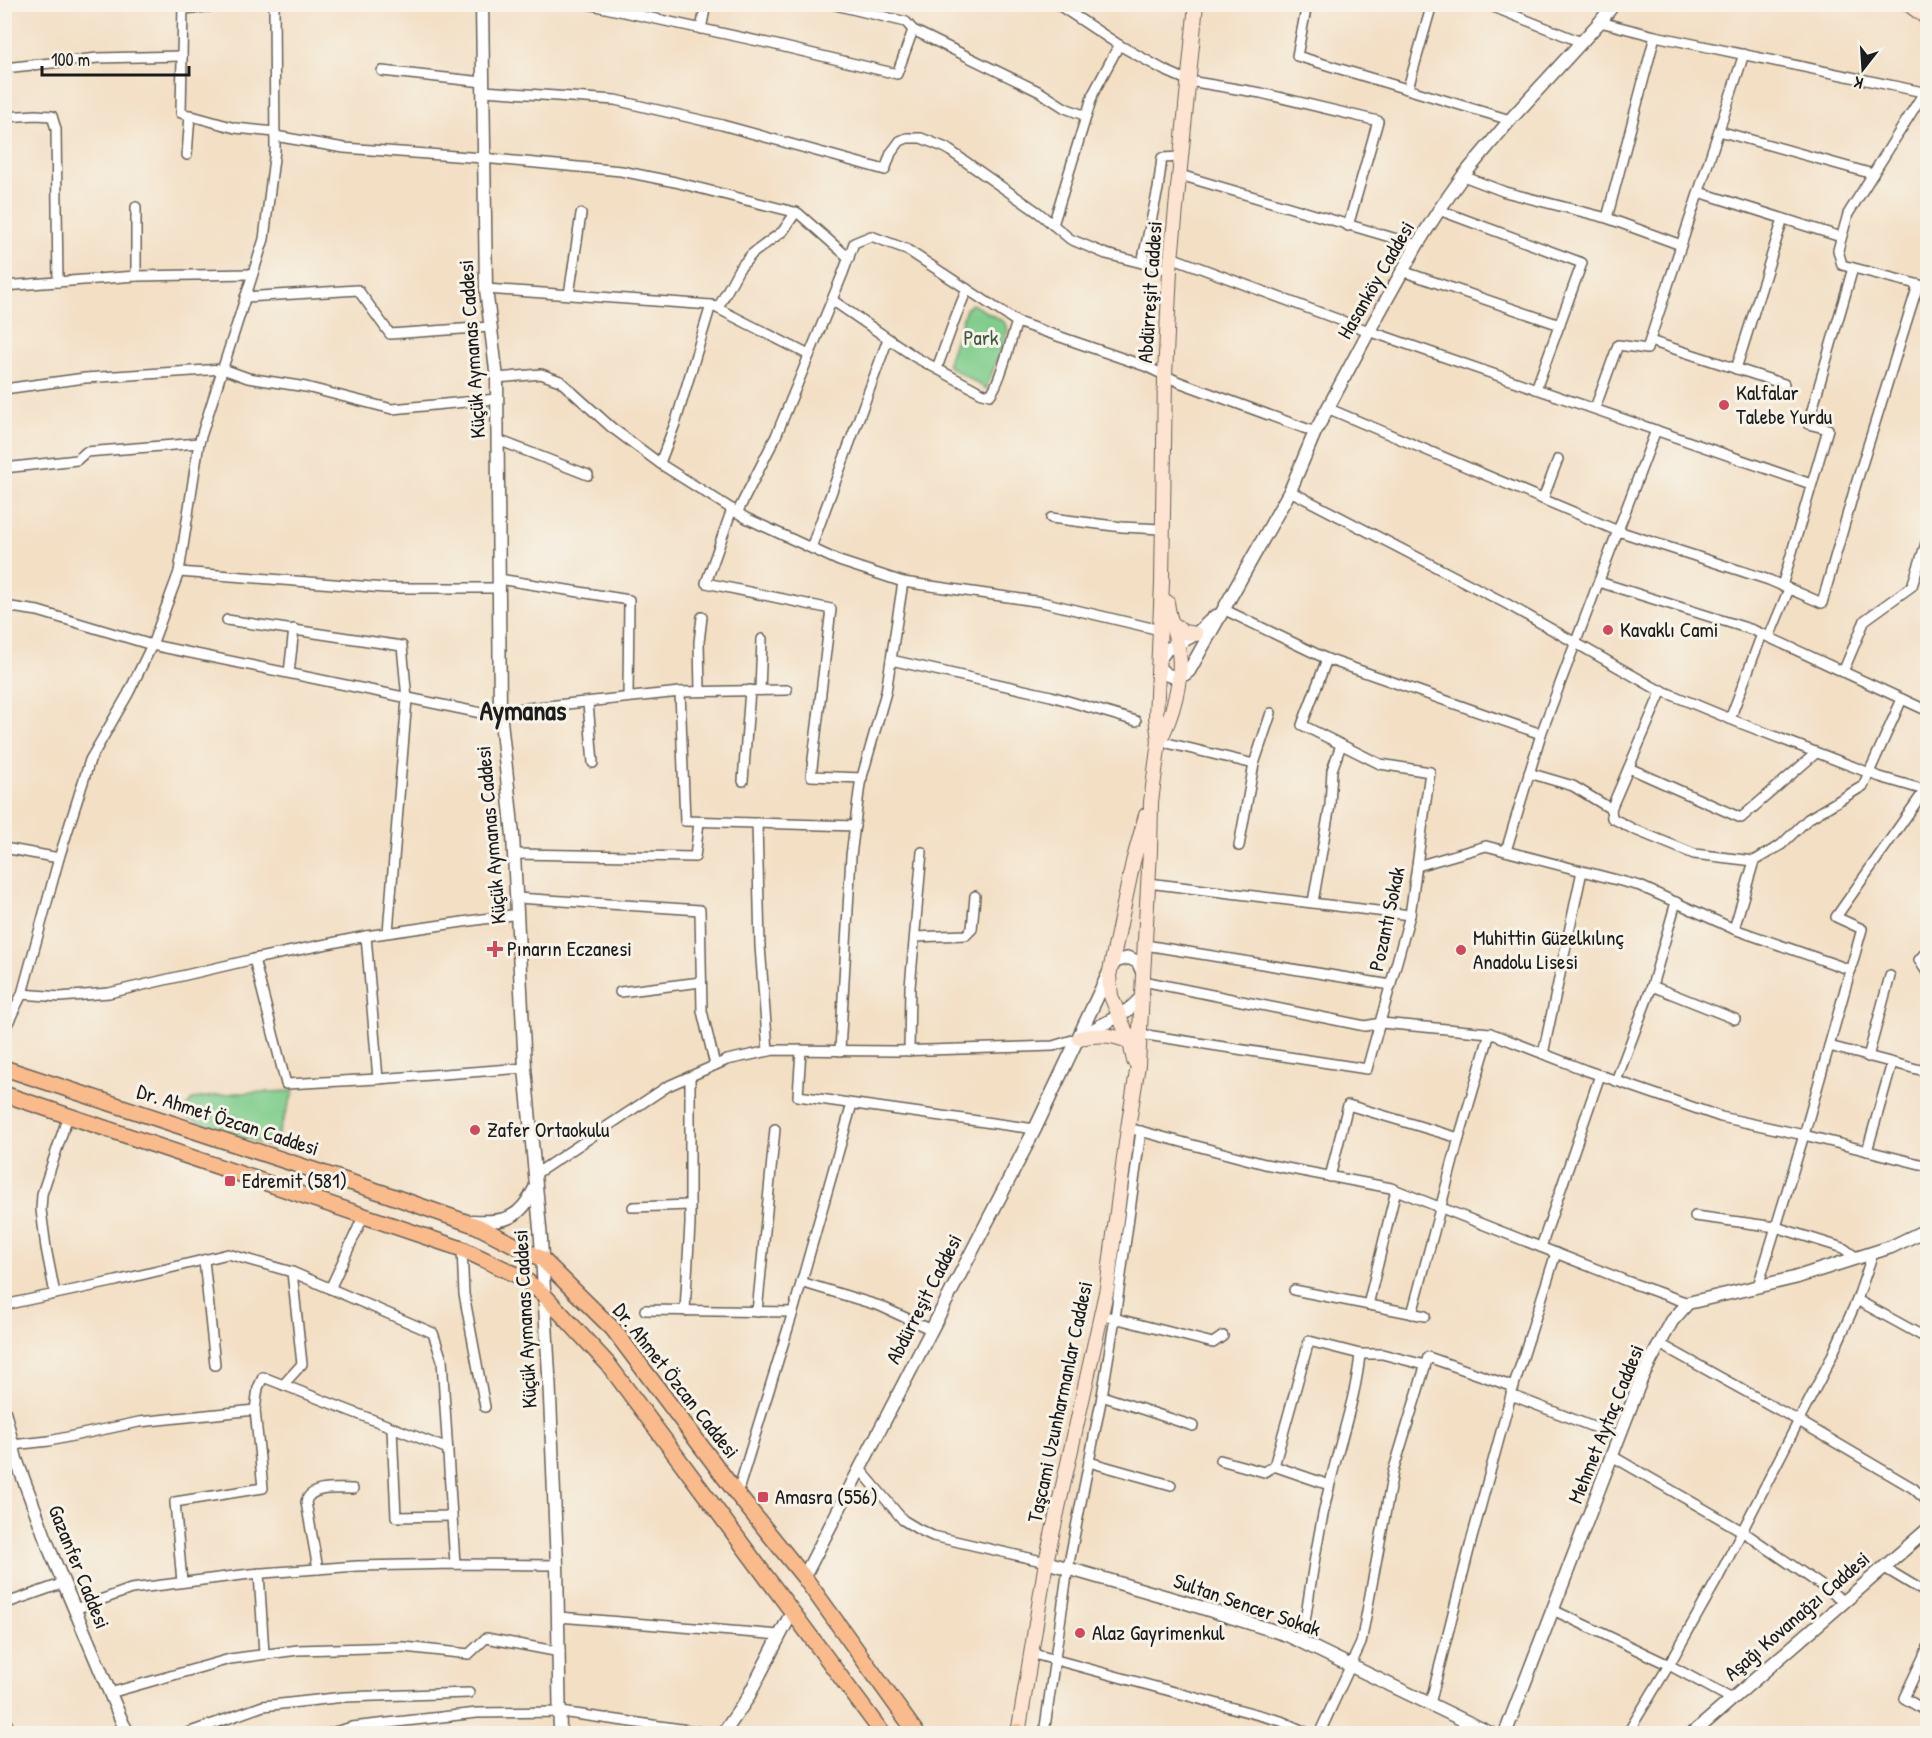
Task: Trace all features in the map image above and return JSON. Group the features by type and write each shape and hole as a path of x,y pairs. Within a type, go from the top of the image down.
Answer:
{"main road":[{"name":"Abdürreşit Caddesi","path":"1143,984 1151,802 1159,741 1156,717 1159,663 1165,626 1161,529 1171,264 1196,4"},
{"path":"1908,4 1928,19"},
{"name":"Abdürreşit Caddesi","path":"1159,741 1184,674 1177,644 1165,626"},
{"path":"1165,626 1196,634"},
{"name":"Abdürreşit Caddesi","path":"1111,968 1133,862 1151,802"},
{"name":"Taşcami Uzunharmanlar Caddesi","path":"1111,968 1109,988 1119,1015 1135,1038"},
{"name":"Taşcami Uzunharmanlar Caddesi","path":"1018,1733 1046,1562 1108,1317 1109,1274 1135,1129 1135,1038 1143,984"},
{"path":"1079,1038 1102,1034 1135,1038"},
{"name":"Dr. Ahmet Özcan Caddesi","path":"4,1068 477,1226 542,1259 613,1329 737,1494 804,1577 917,1734"},
{"name":"Dr. Ahmet Özcan Caddesi","path":"4,1094 462,1249 523,1278 544,1295 608,1364 883,1734"}],"street":[{"path":"239,4 183,7 181,113 235,128 344,148 621,171 675,182 796,212 849,258"},
{"path":"4,1031 22,994 59,858 90,760 128,694 152,645 178,572 200,443 264,239 275,150 274,4"},
{"name":"Küçük Aymanas Caddesi","path":"482,4 486,289 497,378 500,711 514,855 525,1068 541,1239 549,1374 559,1617 560,1734"},
{"path":"587,4 897,74 912,30"},
{"path":"701,29 706,4"},
{"path":"831,4 906,22 912,30 1040,92 1065,108 1086,116"},
{"path":"1057,4 1119,45 1189,81 1261,93 1378,121 1348,226"},
{"path":"1307,4 1297,56 1510,120"},
{"path":"1408,88 1432,4"},
{"path":"1486,4 1581,42"},
{"name":"Hasanköy Caddesi","path":"1184,674 1212,633 1222,609 1290,491 1327,408 1402,271 1439,210 1463,176 1510,120 1614,4"},
{"path":"1327,408 1618,531 1785,587 1822,603 1856,484 1923,286 1842,265 1838,250 1848,214 1925,89 1655,36 1600,22"},
{"path":"1607,218 1655,36"},
{"path":"1053,225 1094,94 1119,45"},
{"path":"1595,408 1618,345 1647,349 1744,54"},
{"path":"4,68 98,58 182,56"},
{"path":"382,71 483,87 615,100 722,124 885,170 891,153 900,141 907,138 921,138 946,148 1070,239 1106,254 1142,263 1171,264 1811,484"},
{"path":"187,155 190,115"},
{"path":"4,117 52,116 56,129 58,282"},
{"path":"1719,131 1873,174"},
{"path":"1142,263 1158,189 1162,158 1181,157"},
{"path":"1180,176 1417,245"},
{"path":"1463,176 1505,192 1607,218 1681,245"},
{"path":"1699,192 1841,237"},
{"path":"136,207 136,276"},
{"path":"1439,210 1582,263 1536,389"},
{"path":"660,464 715,307 739,269 752,254 783,231 796,212"},
{"path":"569,295 582,214"},
{"path":"1737,369 1783,219"},
{"path":"862,778 811,776 831,609 706,583 734,511 776,436 854,243 871,236 906,249 1017,322 1145,366 1179,382 1315,432"},
{"path":"1730,719 1785,587 1811,484 1828,429 1808,424 1854,268"},
{"path":"1402,271 1560,325"},
{"path":"4,286 136,276 252,274"},
{"path":"486,289 715,307 809,355"},
{"path":"937,368 968,289"},
{"path":"245,297 358,290 390,334 490,327"},
{"path":"832,300 888,339 982,393 990,395 993,393 1017,322"},
{"path":"812,548 888,339"},
{"path":"1650,341 1784,384"},
{"path":"4,389 85,378 223,369 248,378 306,387 392,409 497,399"},
{"path":"497,378 541,374 560,381 610,427 660,464 746,518 839,561 903,582 1042,602 1165,626"},
{"path":"1506,851 1542,734 1656,430"},
{"path":"498,440 588,475"},
{"path":"4,468 77,460 86,452 200,443"},
{"path":"1544,499 1558,459"},
{"path":"1290,491 1507,604 1662,690 1870,774 1926,790 1836,917 1862,929 1804,1135 1758,1286"},
{"path":"1051,518 1122,527 1161,529"},
{"path":"1843,672 1865,620 1912,586 1928,537"},
{"path":"178,572 385,588 499,584 629,600 628,697"},
{"path":"840,1051 851,856 855,826 862,778 886,692 903,582"},
{"path":"1599,582 1765,635 1928,711"},
{"path":"4,606 38,611 152,645 481,713 680,692 787,690"},
{"path":"1222,609 1327,659 1542,734"},
{"name":"Hasanköy Caddesi","path":"1159,663 1166,650 1196,634 1222,609"},
{"path":"700,692 699,642 702,617"},
{"path":"227,620 402,646 407,699 388,932"},
{"path":"289,673 294,629"},
{"path":"743,781 762,639"},
{"path":"1313,902 1329,805 1332,770 1341,745 1302,725 1327,659"},
{"path":"891,660 1051,696 1136,721"},
{"path":"1159,663 1166,674 1184,674"},
{"path":"1662,690 1611,809 1612,818 1694,854 1754,861 1781,844 1808,819 1863,786 1902,699"},
{"path":"680,692 685,822 855,826"},
{"path":"588,703 593,763"},
{"path":"1239,846 1254,764 1271,713"},
{"path":"1159,741 1254,764"},
{"name":"Pozantı Sokak","path":"1135,1038 1367,1070 1410,915 1430,772 1380,764 1341,745"},
{"path":"1629,768 1741,818 1816,753"},
{"path":"1529,773 1573,786 1611,809"},
{"path":"514,855 695,857 699,822"},
{"path":"757,823 760,946 768,1051"},
{"path":"1417,866 1486,846 1640,885 1734,929 1851,970"},
{"path":"4,848 59,858"},
{"path":"909,1051 910,987 922,852"},
{"path":"1734,929 1754,861"},
{"path":"1543,1054 1582,871"},
{"path":"1148,883 1410,915"},
{"path":"915,937 966,935 972,929 975,896"},
{"path":"517,898 700,910 702,1011 716,1065"},
{"path":"1616,1081 1652,986 1676,902"},
{"path":"22,994 60,997 109,993 366,936 518,914"},
{"path":"366,936 378,1080"},
{"path":"1145,945 1391,985"},
{"path":"1928,949 1919,960 1928,974"},
{"path":"462,1221 491,1222 509,1219 522,1210 535,1181 668,1086 727,1060 768,1051 909,1051 1053,1046 1079,1038 1136,1004 1143,984 1138,962 1129,958 1116,961 1111,968"},
{"path":"254,959 286,1084 378,1080 525,1068"},
{"name":"Abdürreşit Caddesi","path":"804,1577 1035,1129 1111,968"},
{"path":"1868,1057 1890,976"},
{"path":"620,992 701,982"},
{"path":"1143,984 1365,1026 1381,1023 1490,1033 1616,1081 1721,1117 1928,1166"},
{"path":"1652,986 1735,1018"},
{"path":"1412,1314 1490,1033"},
{"path":"1829,1046 1928,1072"},
{"path":"801,1050 798,1096 1035,1129"},
{"path":"1867,1151 1892,1063"},
{"path":"1541,1247 1600,1075"},
{"path":"685,1311 690,1204 690,1077"},
{"path":"737,1494 793,1312 852,1104"},
{"path":"1330,1177 1348,1106 1459,1138"},
{"path":"56,1294 42,1219 42,1194 68,1116"},
{"path":"757,1312 775,1129"},
{"path":"1135,1129 1265,1164 1396,1190 1688,1303 1794,1278 1891,1247 1928,1229"},
{"path":"1368,1305 1396,1190"},
{"path":"633,1207 690,1204"},
{"path":"330,1289 364,1215"},
{"path":"1695,1216 1776,1227 1843,1248 1857,1258"},
{"path":"462,1249 464,1294 485,1407"},
{"path":"1430,1704 1472,1538 1513,1391 1556,1253"},
{"path":"1627,1734 1669,1665 1742,1531 1830,1360 1857,1300 1873,1253"},
{"path":"4,1305 228,1254 292,1272 433,1333 442,1360 455,1564"},
{"path":"204,1260 215,1365"},
{"path":"283,1385 302,1364 292,1272"},
{"path":"801,1282 880,1306 932,1329"},
{"path":"1294,1290 1425,1316"},
{"path":"1857,1300 1928,1339"},
{"name":"Mehmet Aytaç Caddesi","path":"1505,1734 1642,1377 1672,1321 1688,1303"},
{"path":"645,1310 793,1312"},
{"path":"1044,1734 1068,1568 1102,1396 1108,1317 1213,1343 1223,1336"},
{"path":"1220,1460 1264,1472 1274,1466 1309,1341 1360,1354 1382,1354 1425,1365"},
{"path":"1660,1344 1913,1488 1928,1502"},
{"path":"1302,1642 1318,1534 1358,1376 1360,1354"},
{"path":"1319,1734 1361,1643 1393,1472 1428,1357 1619,1437"},
{"path":"182,1582 175,1502 263,1488 255,1410 258,1388 263,1377 448,1449"},
{"path":"1102,1396 1193,1426"},
{"path":"11,1453 49,1441 139,1422 255,1410"},
{"name":"Gazanfer Caddesi","path":"4,1411 11,1453 129,1734"},
{"path":"392,1428 396,1517 452,1516"},
{"path":"1612,1456 1742,1531 1844,1601"},
{"path":"1089,1462 1171,1485"},
{"path":"1274,1466 1329,1485"},
{"path":"860,1469 903,1520 918,1529 933,1536 1046,1562"},
{"path":"318,1569 307,1497 320,1490 353,1489"},
{"name":"Aşağı Kovanağzı Caddesi","path":"1692,1734 1928,1529"},
{"name":"Sultan Sencer Sokak","path":"1046,1562 1287,1635 1492,1734"},
{"path":"75,1610 131,1589 259,1573 455,1564 557,1565"},
{"path":"1883,1567 1928,1594"},
{"path":"259,1573 264,1654"},
{"path":"4,1604 64,1583"},
{"path":"1553,1610 1669,1665 1732,1699"},
{"path":"729,1731 792,1612"},
{"path":"559,1617 780,1635"},
{"path":"110,1693 230,1659 298,1650 404,1647 469,1654 486,1638 560,1652"},
{"path":"1928,1647 1904,1698 1928,1712"},
{"path":"1030,1653 1281,1721 1310,1734"},
{"path":"184,1734 263,1706 344,1697 469,1693"},
{"path":"327,1734 352,1727 477,1713 561,1712 716,1734"},
{"path":"4,1716 11,1734"}],"green space":[{"name":"Park","path":"972,304 1004,322 1008,330 986,389 947,365 966,309"},
{"path":"294,1091 273,1148 179,1115 193,1099 235,1093"}],"place":[{"name":"Kalfalar Talebe Yurdu","path":"1724,405"},
{"name":"Kavaklı Cami","path":"1608,630"},
{"name":"Pınarın Eczanesi","path":"495,949"},
{"name":"Muhittin Güzelkılınç Anadolu Lisesi","path":"1461,950"},
{"name":"Zafer Ortaokulu","path":"475,1130"},
{"name":"Edremit (581)","path":"230,1181"},
{"name":"Amasra (556)","path":"763,1497"},
{"name":"Alaz Gayrimenkul","path":"1080,1633"}],"district":[{"name":"Aymanas","path":"523,711"}]}
